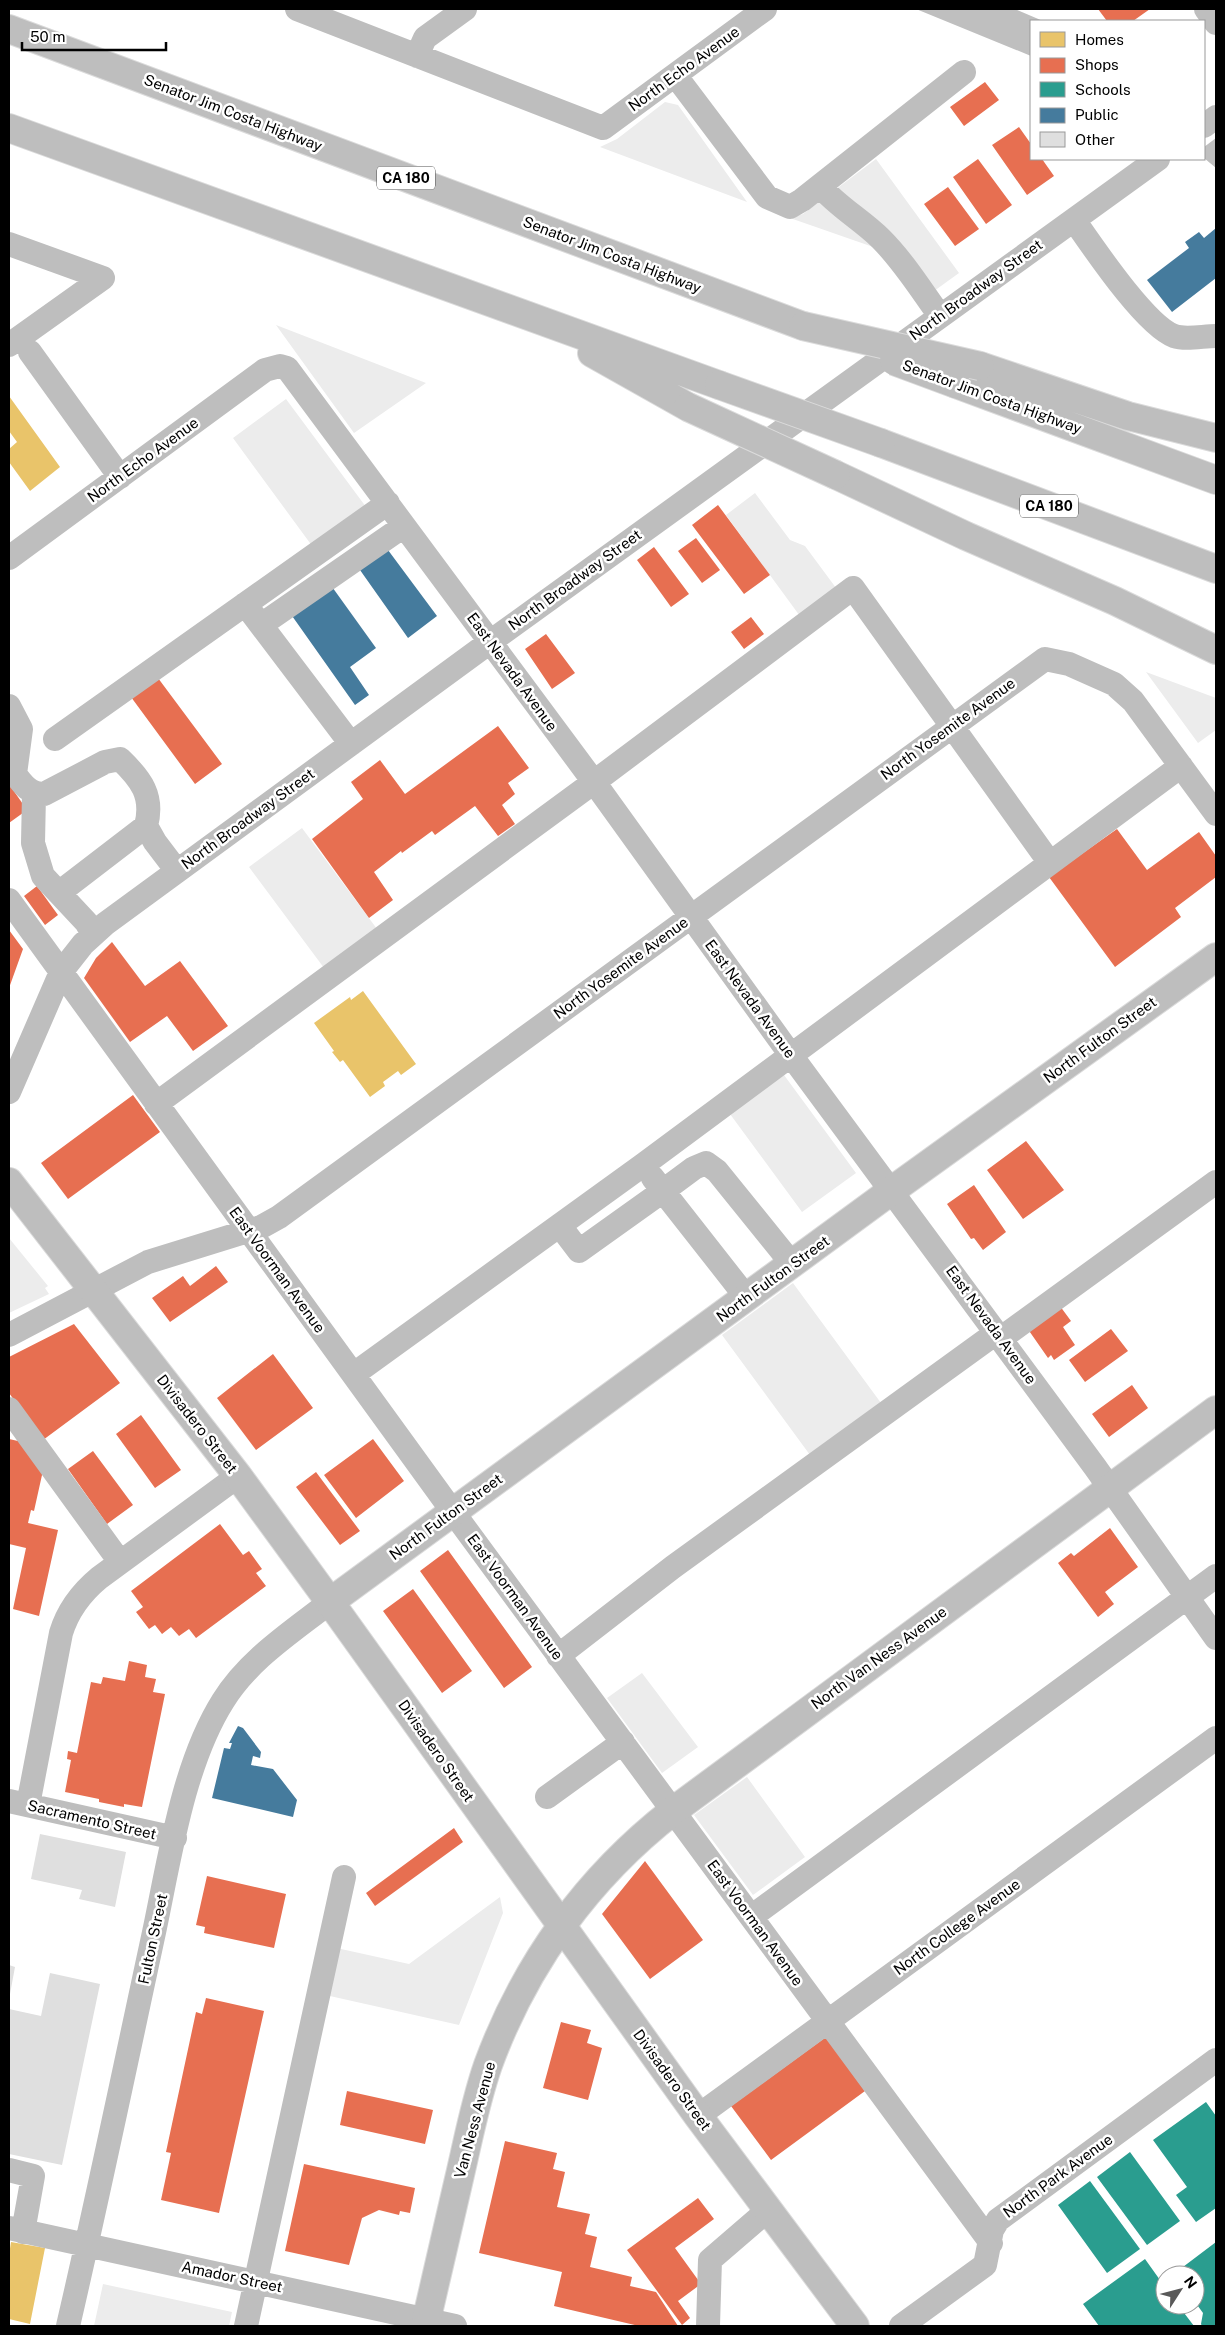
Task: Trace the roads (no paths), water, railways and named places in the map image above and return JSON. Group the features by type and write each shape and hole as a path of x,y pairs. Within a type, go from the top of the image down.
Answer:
{"main road":[{"name":"Senator Jim Costa Highway","path":"9,29 1216,480"},
{"name":"CA 180","path":"9,128 881,444 1216,569"},
{"path":"519,313 688,407 966,536 1115,601 1216,650"},
{"path":"803,326 980,366 1128,416 1216,438"},
{"name":"North Fulton Street","path":"330,1602 748,1298 891,1191 1216,957"},
{"name":"Divisadero Street","path":"9,1182 238,1476 560,1926 698,2116 855,2326"},
{"name":"North Van Ness Avenue","path":"560,1926 588,1890 636,1840 1216,1410"},
{"name":"Van Ness Avenue","path":"426,2323 474,2114 488,2065 517,2001 560,1926"}],"street":[{"path":"297,9 416,56 425,38 465,9"},
{"name":"North Echo Avenue","path":"416,56 603,128 765,9"},
{"path":"1206,9 1216,23"},
{"path":"675,75 767,197 790,206 820,186 964,72"},
{"path":"1205,125 1216,117"},
{"name":"North Broadway Street","path":"9,1092 61,972 93,934 490,642 1157,160"},
{"path":"820,186 833,201 879,238 895,254 940,316"},
{"path":"1074,220 1144,312 1163,329 1174,336 1216,336"},
{"path":"9,244 103,278 19,348 120,477"},
{"name":"North Echo Avenue","path":"9,558 265,370 280,366"},
{"name":"East Nevada Avenue","path":"280,366 286,368 292,374 594,782 790,1054 1110,1488 1216,1638"},
{"path":"55,739 388,503"},
{"path":"261,625 404,526"},
{"path":"156,1104 594,782 852,588 1050,863"},
{"path":"245,604 351,744"},
{"name":"North Yosemite Avenue","path":"9,1335 148,1262 249,1231 279,1217 1045,659 1068,664 1114,684 1133,701 1181,766"},
{"path":"9,706 21,729 12,774 34,794 44,794 105,762 120,759 144,786 149,813 146,826 60,892"},
{"path":"354,1374 643,1165 790,1054 1181,766 1216,814"},
{"path":"34,794 33,843 43,876 86,922 93,934"},
{"path":"146,826 154,842 177,871"},
{"name":"East Voorman Avenue","path":"9,900 558,1656 990,2243"},
{"path":"560,1226 579,1251 694,1168 706,1163 717,1171 793,1265"},
{"path":"643,1165 748,1298"},
{"path":"558,1656 673,1567 1216,1182"},
{"path":"9,1409 120,1562"},
{"path":"19,1803 65,1621 83,1592 120,1562 238,1476"},
{"path":"751,1917 1216,1576"},
{"name":"Fulton Street","path":"68,2326 175,1838 196,1757 222,1702 252,1665 330,1602"},
{"name":"North College Avenue","path":"698,2116 1216,1738"},
{"path":"547,1797 622,1742"},
{"name":"Sacramento Street","path":"19,1803 175,1838"},
{"path":"246,2326 344,1877"},
{"name":"North Park Avenue","path":"900,2326 981,2268 987,2261 992,2230 1001,2218 1216,2060"},
{"path":"9,2170 33,2176 16,2230"},
{"path":"708,2326 710,2260 768,2210"},
{"name":"Amador Street","path":"16,2230 256,2282 426,2323 455,2326"}]}
